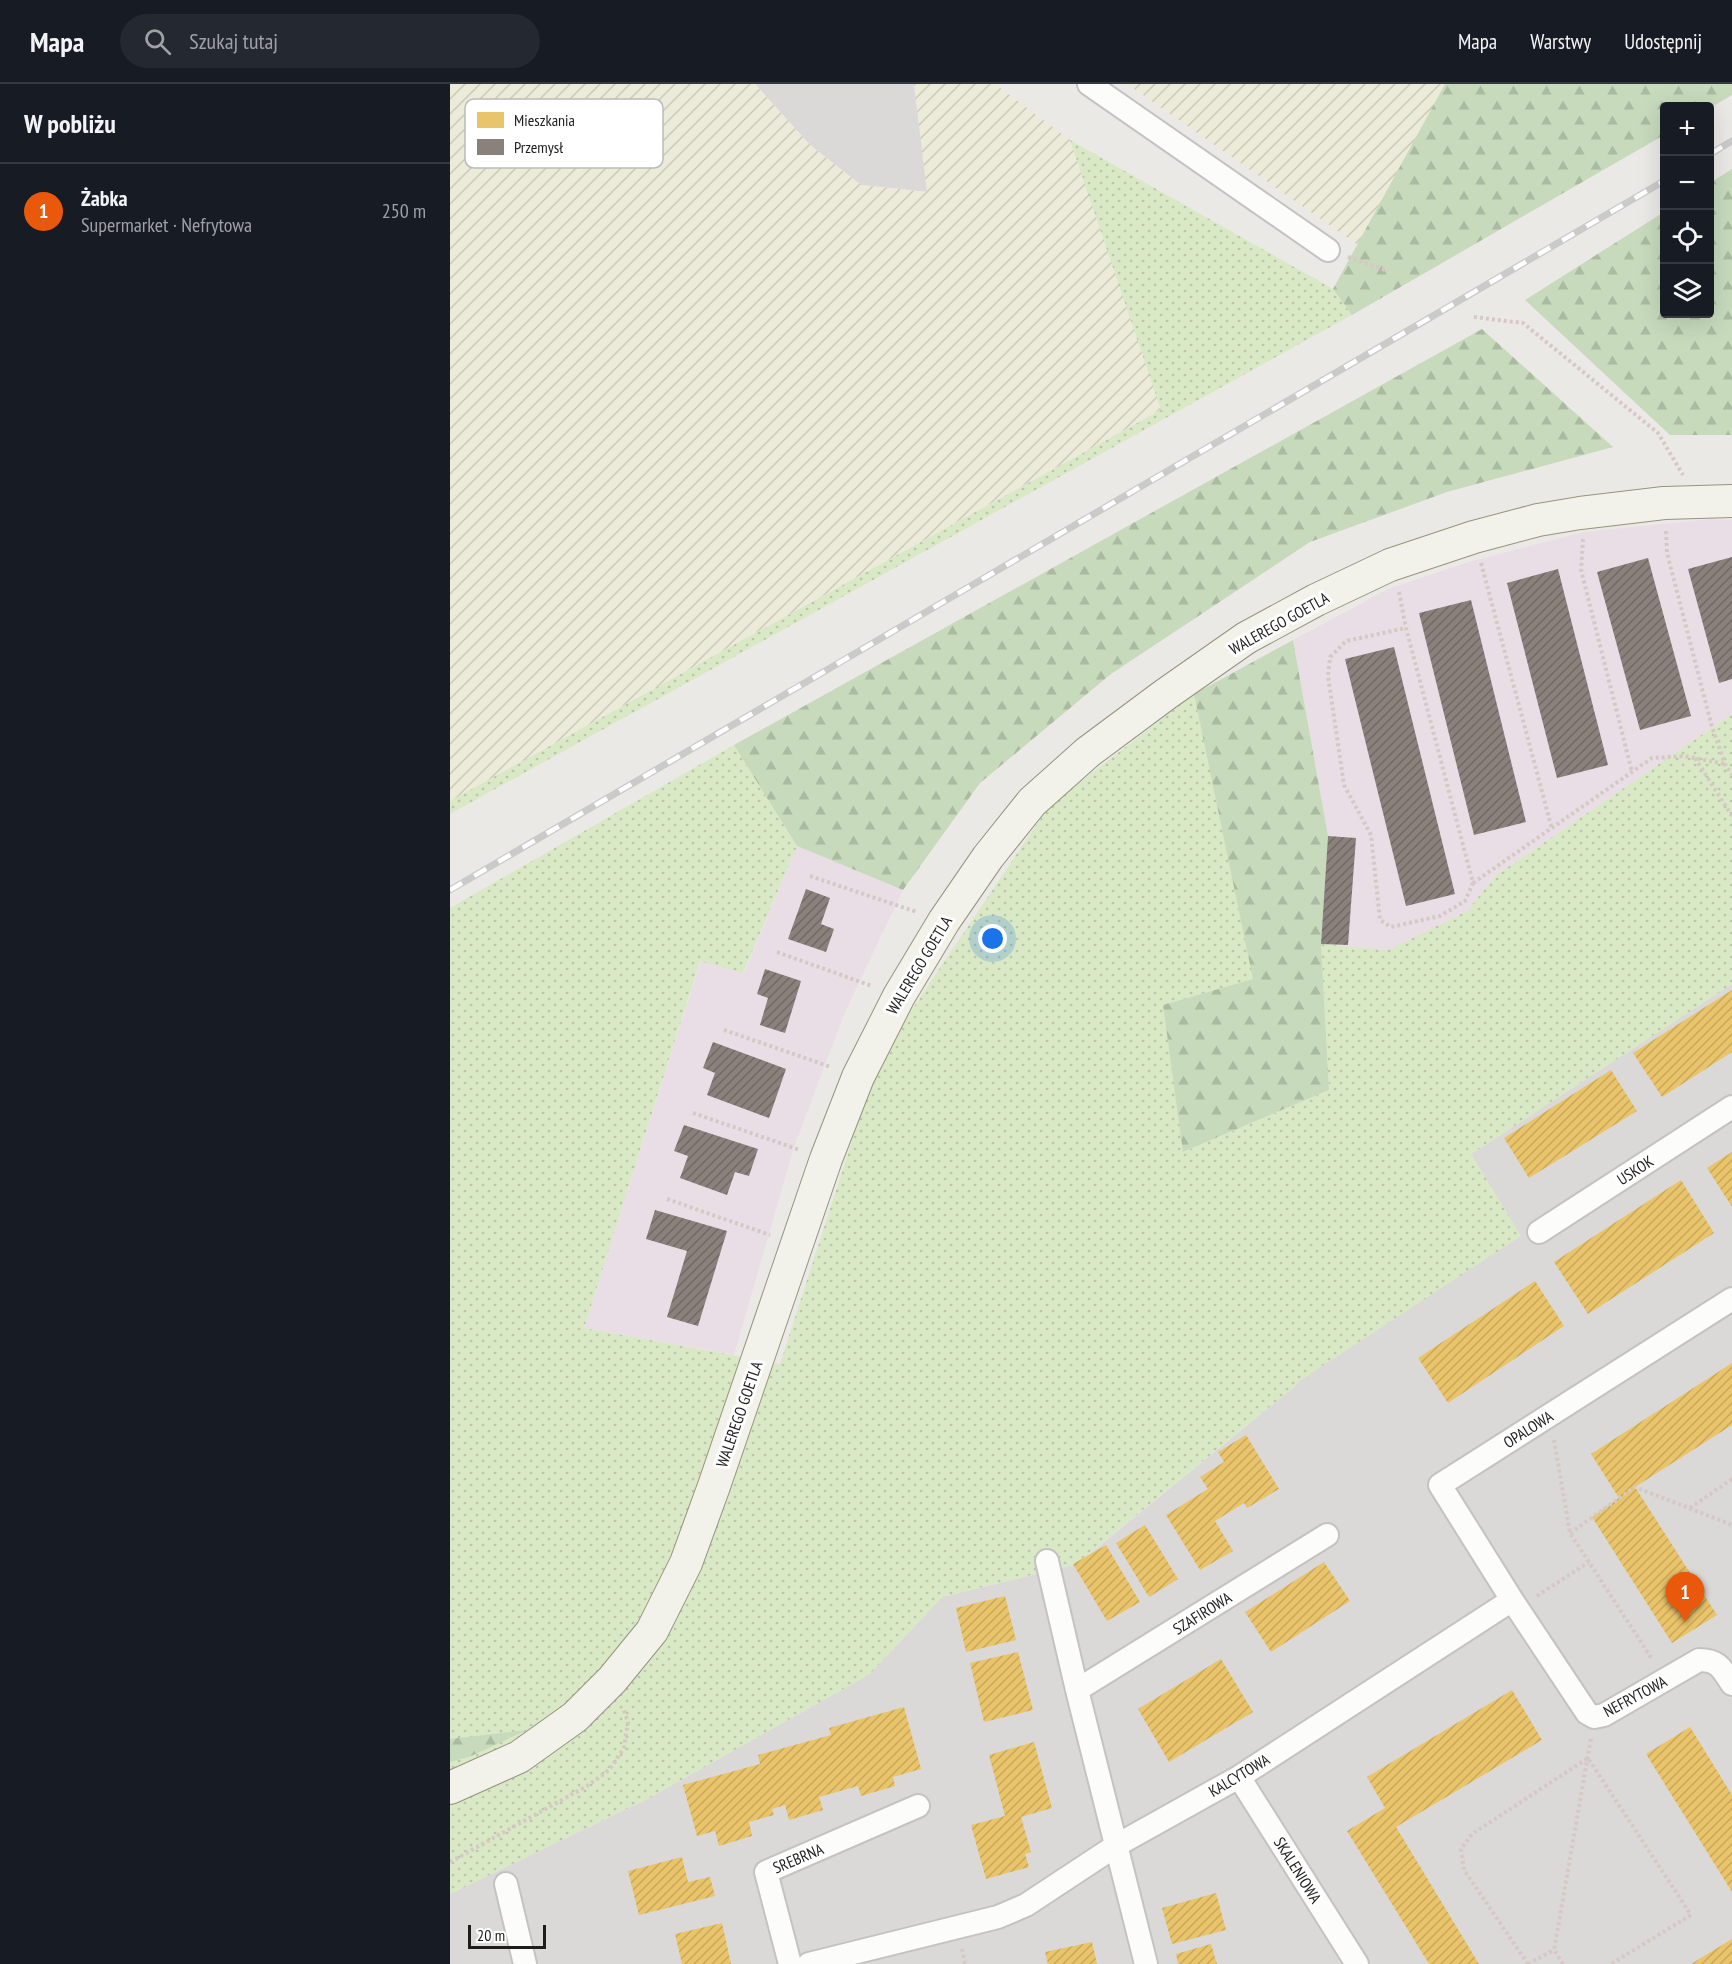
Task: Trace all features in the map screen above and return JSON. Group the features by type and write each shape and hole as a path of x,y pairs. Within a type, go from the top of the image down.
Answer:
{"street":[{"path":"1089,84 1328,250"},
{"name":"WALEREGO GOETLA","path":"450,1788 519,1757 575,1717 612,1680 652,1631 686,1563 826,1159 858,1077 899,996 944,921 988,857 1032,802 1088,752 1246,638 1316,600 1390,565 1474,537 1538,520 1664,502 1732,501"},
{"name":"USKOK","path":"1539,1232 1732,1107"},
{"name":"OPALOWA","path":"1514,1605 1440,1485 1732,1299"},
{"name":"SZAFIROWA","path":"1077,1690 1327,1535"},
{"path":"1047,1561 1146,1964"},
{"name":"NEFRYTOWA","path":"1514,1605 1580,1704 1587,1713 1594,1717 1614,1711 1699,1660 1711,1660 1719,1665 1732,1684"},
{"name":"KALCYTOWA","path":"809,1964 957,1928 1019,1909 1117,1845 1239,1777 1514,1605"},
{"name":"SKALENIOWA","path":"1239,1777 1357,1964"},
{"name":"SREBRNA","path":"790,1964 766,1872 918,1806"},
{"path":"506,1884 525,1964"}],"path":[{"path":"1328,250 1388,271"},
{"path":"1474,317 1523,323 1658,433 1700,501"},
{"path":"1664,502 1667,553 1712,728 1725,764 1732,775"},
{"path":"1580,513 1583,538 1581,570 1632,772"},
{"path":"1474,537 1552,829"},
{"path":"1390,565 1401,595 1406,627 1473,883"},
{"path":"1406,627 1346,641 1330,657 1328,676 1344,785 1371,836 1380,920 1391,927 1440,916 1465,901 1473,883 1652,758 1684,756 1725,764"},
{"path":"1695,758 1732,816"},
{"path":"810,876 944,921"},
{"path":"777,951 899,996"},
{"path":"724,1029 858,1077"},
{"path":"693,1113 826,1159"},
{"path":"667,1199 796,1245"},
{"path":"1550,1415 1570,1533 1666,1680"},
{"path":"1690,1508 1732,1479"},
{"path":"1570,1533 1635,1487 1732,1525"},
{"path":"1514,1605 1589,1562"},
{"path":"450,1862 587,1786 609,1770 624,1748 628,1722 612,1680"},
{"path":"1563,1964 1554,1950 1594,1717"},
{"path":"1554,1950 1528,1964 1464,1870 1461,1849 1472,1833 1588,1758"},
{"path":"1588,1758 1691,1915 1611,1964"}],"shaded area":[{"path":"755,84 914,84 928,192 861,185 810,145"},
{"path":"1712,519 1732,520 1732,714 1495,876 1467,911 1388,950 1321,944 1328,836 1293,640 1388,589 1472,561 1583,532"},
{"path":"797,846 903,890 845,1012 794,1147 734,1355 584,1328 701,960 744,973"},
{"path":"1732,984 1732,1964 450,1964 450,1894 649,1798 870,1674 942,1597 1077,1564 1299,1381 1520,1236 1471,1154"}],"green space":[{"path":"450,84 755,84 810,145 861,185 927,192 914,84 995,84 1070,140 1162,409 450,801"},
{"path":"1127,84 1445,84 1358,245"},
{"path":"1445,84 1732,84 1732,95 1714,106 1714,102 1660,102 1660,137 1352,315 1333,289"},
{"path":"1070,140 1333,289 1352,315 450,814 450,801 1161,410"},
{"path":"1732,169 1732,435 1670,435 1525,300 1660,215 1660,318 1714,318 1714,180"},
{"path":"1482,329 1613,447 1447,492 1310,542 1111,674 980,783 903,890 797,846 734,745"},
{"path":"1293,640 1328,836 1321,944 1329,1090 1183,1152 1163,1005 1253,979 1194,694"},
{"path":"1194,694 1254,979 1163,1005 1184,1152 1329,1090 1321,944 1388,950 1467,911 1495,876 1732,714 1732,984 1471,1154 1521,1236 1299,1381 1076,1564 942,1597 870,1674 649,1798 450,1894 450,908 734,745 797,846 743,973 700,961 584,1328 780,1364 878,1060 1049,806"},
{"path":"527,1730 469,1757 450,1762 450,1739"}],"building: Mieszkania":[{"path":"1732,990 1732,1052 1662,1097 1633,1053"},
{"path":"1611,1070 1637,1111 1529,1178 1504,1138"},
{"path":"1732,1152 1732,1207 1707,1168"},
{"path":"1681,1180 1714,1233 1588,1314 1554,1262"},
{"path":"1535,1281 1564,1326 1448,1403 1418,1358"},
{"path":"1732,1363 1732,1425 1635,1487 1717,1615 1672,1643 1592,1517 1619,1498 1591,1454"},
{"path":"1246,1435 1279,1489 1247,1508 1244,1503 1215,1521 1233,1551 1200,1570 1166,1515 1208,1489 1200,1477 1224,1462 1218,1452"},
{"path":"1145,1525 1178,1579 1149,1597 1116,1543"},
{"path":"1106,1545 1140,1602 1107,1621 1073,1564"},
{"path":"1324,1562 1350,1601 1271,1652 1245,1612"},
{"path":"1005,1596 1016,1640 966,1652 956,1608"},
{"path":"1018,1652 1033,1710 984,1722 970,1663"},
{"path":"1221,1659 1253,1712 1169,1762 1138,1709"},
{"path":"1512,1690 1542,1740 1396,1827 1479,1964 1429,1964 1347,1831 1385,1808 1367,1777"},
{"path":"904,1707 921,1769 893,1777 895,1786 861,1796 858,1786 819,1797 823,1810 789,1820 785,1805 772,1809 774,1815 749,1822 752,1836 719,1846 715,1831 697,1836 683,1785 760,1764 758,1755 831,1735 829,1728"},
{"path":"1690,1727 1732,1795 1732,1892 1646,1754"},
{"path":"1034,1742 1052,1808 1021,1817 1031,1852 1025,1854 1029,1867 986,1879 971,1825 1005,1816 989,1755"},
{"path":"682,1857 688,1882 710,1877 715,1896 639,1915 628,1871"},
{"path":"1216,1893 1226,1930 1172,1944 1162,1908"},
{"path":"722,1923 731,1964 682,1964 675,1934"},
{"path":"1732,1939 1732,1964 1691,1964"},
{"path":"1092,1942 1097,1964 1048,1964 1045,1952"},
{"path":"1211,1944 1217,1964 1178,1964 1176,1954"}],"building: Przemysł":[{"path":"1732,557 1732,679 1719,683 1688,569"},
{"path":"1648,558 1691,716 1640,730 1597,572"},
{"path":"1558,569 1608,765 1557,778 1507,583"},
{"path":"1471,600 1526,822 1474,835 1419,613"},
{"path":"1394,647 1455,894 1406,906 1345,659"},
{"path":"1328,836 1356,838 1348,945 1321,944"},
{"path":"806,889 830,898 821,924 834,929 826,952 788,939"},
{"path":"765,969 801,981 785,1033 760,1025 768,998 757,994"},
{"path":"713,1042 786,1069 769,1118 707,1095 715,1073 703,1068"},
{"path":"684,1125 758,1149 749,1176 735,1172 727,1195 680,1178 688,1156 674,1151"},
{"path":"655,1210 727,1231 698,1326 667,1317 687,1251 646,1239"}],"railway":[{"path":"1714,152 1732,141"},
{"path":"450,890 1660,183"}],"place":[{"name":"Żabka","path":"1685,1622"}]}
